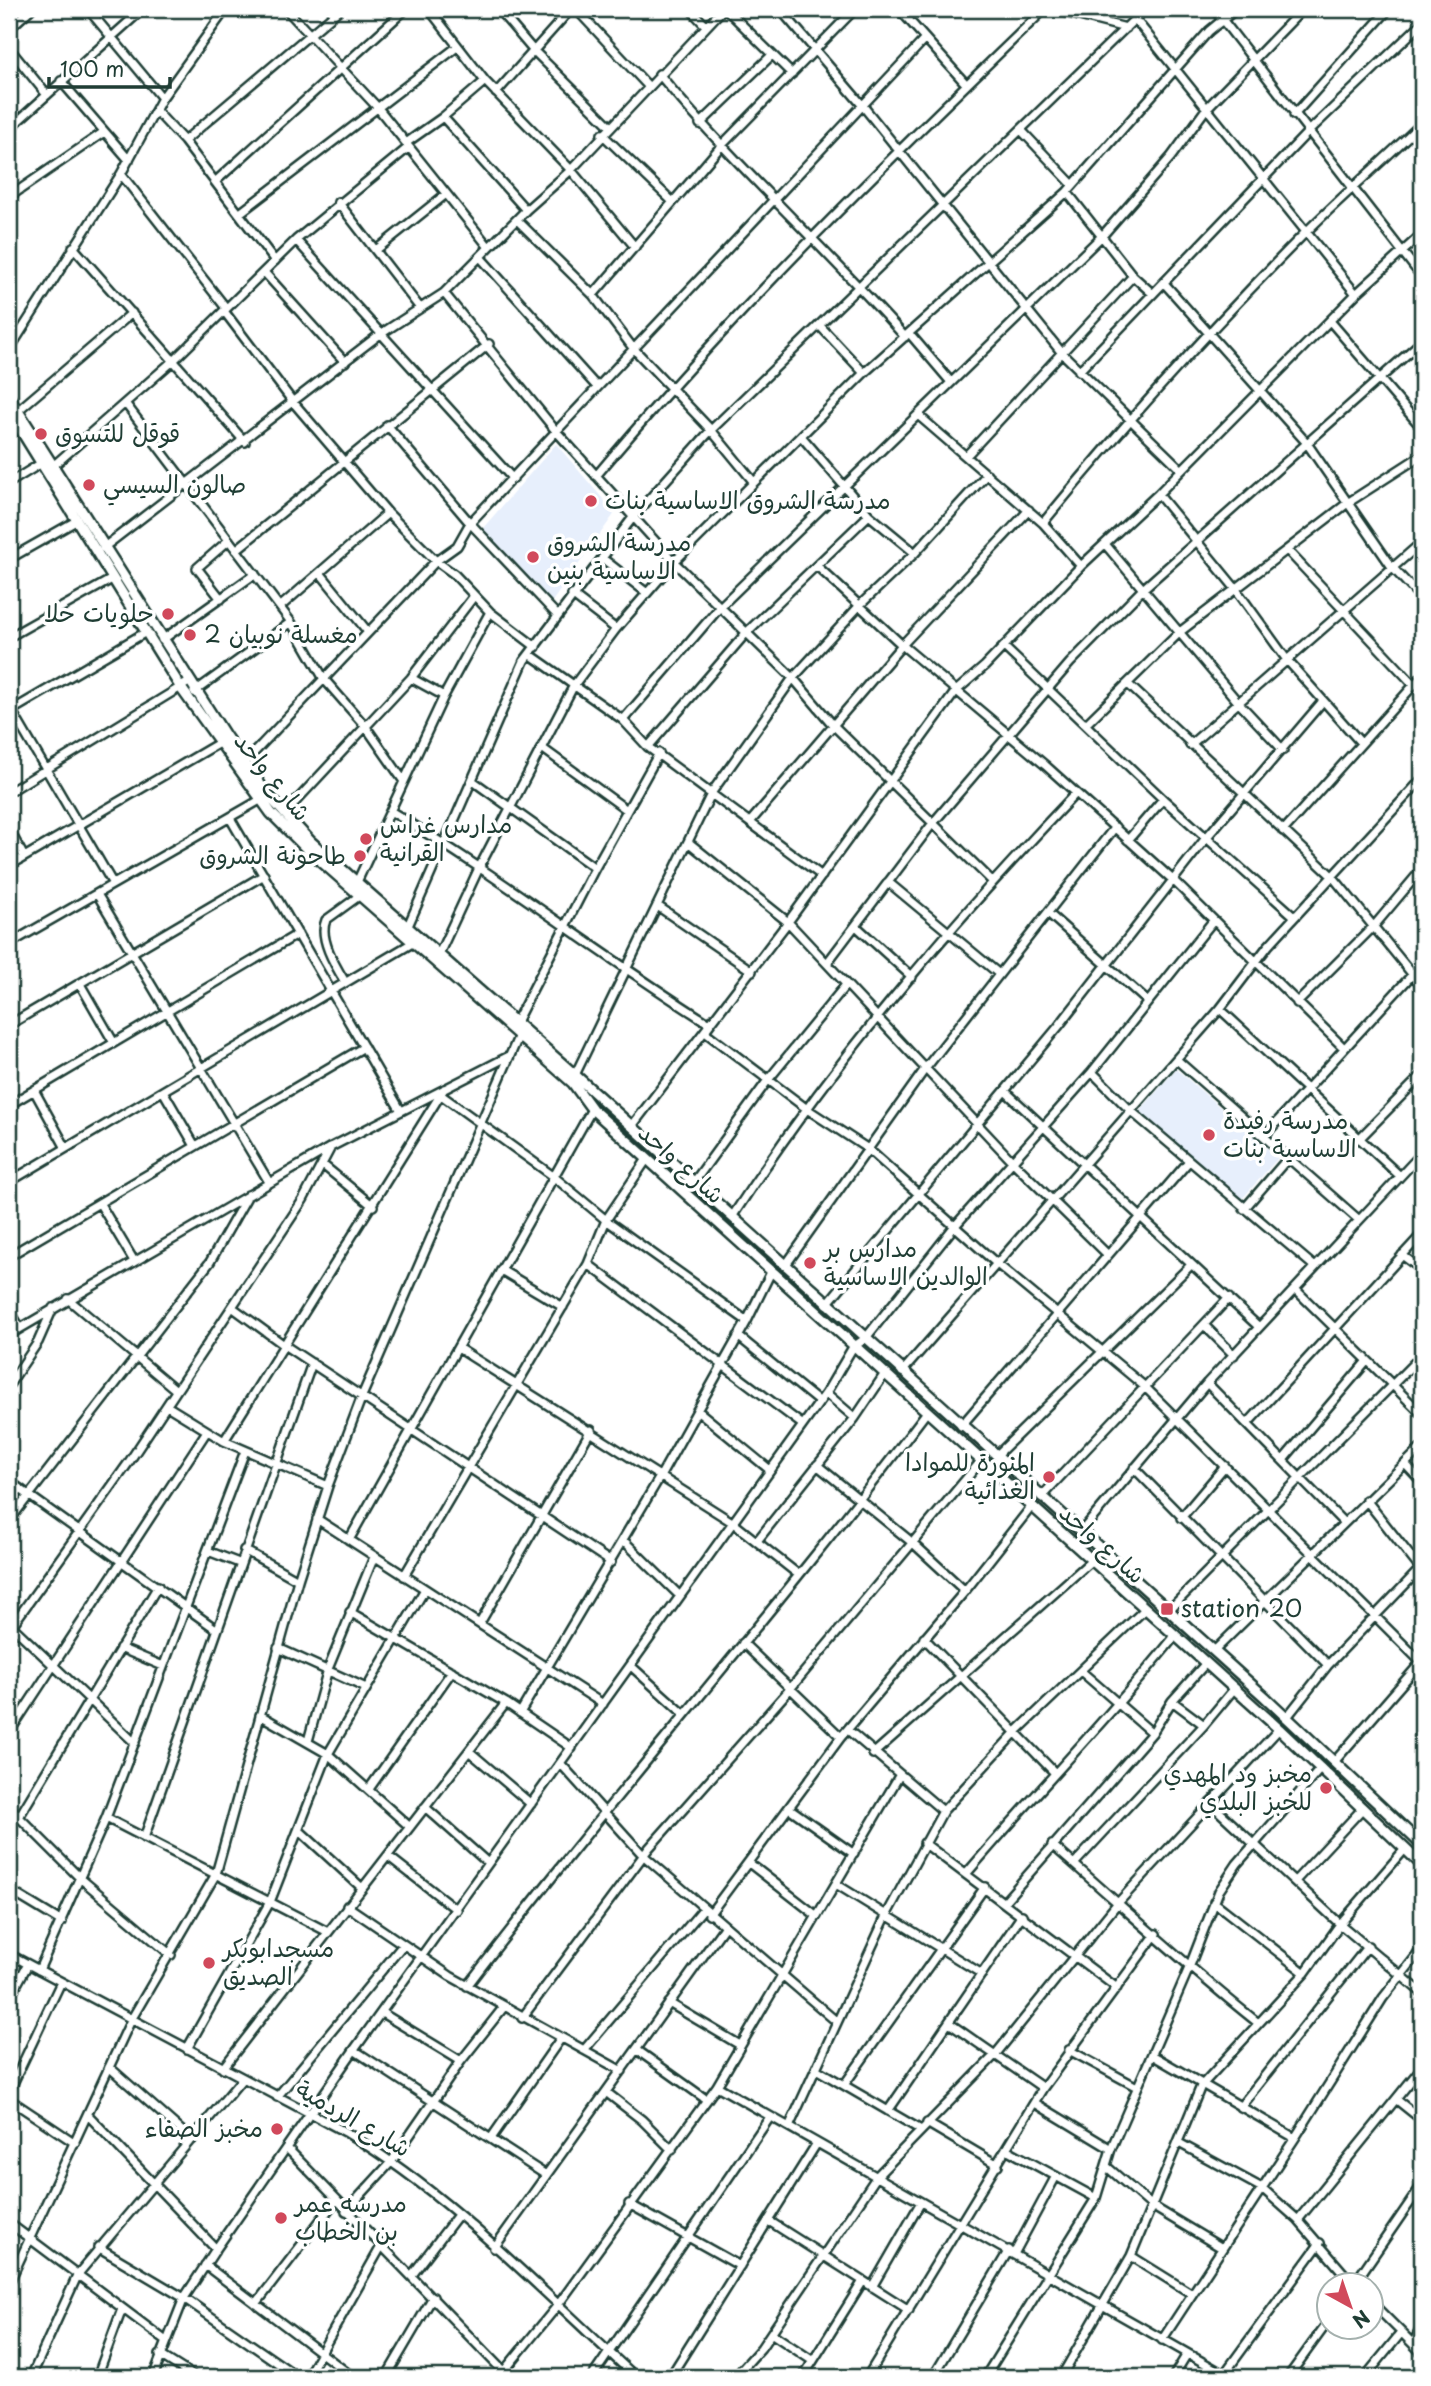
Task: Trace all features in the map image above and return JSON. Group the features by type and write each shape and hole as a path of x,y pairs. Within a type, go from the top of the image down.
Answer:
{"street":[{"path":"9,29 31,9"},
{"path":"88,9 162,98"},
{"path":"9,129 143,9"},
{"path":"9,350 121,174 162,98 226,9"},
{"path":"286,9 378,107 488,246"},
{"path":"184,141 340,9"},
{"path":"216,181 406,9"},
{"path":"429,9 485,81 571,170 635,247"},
{"path":"498,9 532,49 610,126"},
{"path":"496,93 532,49 573,9 648,86"},
{"path":"690,9 706,26"},
{"path":"103,548 245,442 379,335 444,293 526,209 571,170 602,134 724,9 792,74"},
{"path":"780,9 863,106 1062,354 1181,468"},
{"path":"593,295 722,145 855,9"},
{"path":"899,9 966,84"},
{"path":"596,476 671,386 811,236 1045,9"},
{"path":"1052,9 1126,28"},
{"path":"408,926 524,660 531,655 557,615 634,516 711,430 821,327 941,206 1145,9"},
{"path":"1214,9 1422,277"},
{"path":"439,954 479,869 574,685 616,629 674,562 864,373 1067,192 1175,68 1236,9"},
{"path":"623,720 720,607 841,486 1103,235 1171,157 1206,109 1303,9"},
{"path":"1294,115 1389,9"},
{"path":"1135,19 1304,234 1356,294"},
{"path":"1079,371 1264,181 1308,132 1422,23"},
{"path":"244,763 436,561 457,546 470,523 925,39"},
{"path":"240,213 457,47"},
{"path":"9,48 47,95"},
{"path":"700,124 772,55"},
{"path":"659,75 700,124 950,381"},
{"path":"61,81 129,160"},
{"path":"52,467 174,360 338,202 485,81"},
{"path":"156,111 216,181 275,261"},
{"path":"443,117 526,209"},
{"path":"1043,523 1128,420 1207,335 1304,234 1422,123"},
{"path":"1021,130 1073,185"},
{"path":"9,197 104,132"},
{"path":"602,134 673,202"},
{"path":"121,174 293,402 388,513 436,561 454,574 490,612 536,647"},
{"path":"1067,192 1133,276 1153,294"},
{"path":"376,250 446,194"},
{"path":"338,202 420,308"},
{"path":"517,220 593,295 633,348 711,430 753,481"},
{"path":"632,1126 789,922 956,691 1004,648 1080,566 1158,494 1356,294 1422,234"},
{"path":"296,240 379,335 513,480"},
{"path":"73,247 245,442"},
{"path":"481,258 597,387"},
{"path":"264,272 345,362"},
{"path":"966,456 1133,276"},
{"path":"1164,283 1207,335 1307,442 1392,567 1422,599"},
{"path":"444,293 556,431 674,562 793,678 833,725 992,881"},
{"path":"12,412 132,313"},
{"path":"1330,321 1422,428"},
{"path":"821,327 864,373"},
{"path":"827,963 933,823 1048,688 1144,588 1422,341"},
{"path":"236,550 488,344"},
{"name":"شارع واحد","path":"9,397 12,412 40,464 76,521 162,640 219,743 260,800 305,847 408,926 516,1022 1421,1840"},
{"path":"125,403 280,607 324,679 366,727 403,780"},
{"name":"شارع واحد","path":"12,412 52,467 103,548 112,579 146,632 284,814 353,882 359,896 573,1083 592,1109 926,1413 1279,1728 1422,1865"},
{"path":"918,415 1043,523 1080,566"},
{"path":"387,425 470,523 557,615"},
{"path":"801,436 841,486 869,515 915,553"},
{"path":"1086,724 1129,685 1181,631 1349,502 1422,455"},
{"path":"9,483 40,464"},
{"path":"575,1075 712,792 793,678 860,604 915,553 987,474"},
{"path":"1158,494 1236,589 1287,660 1361,743"},
{"path":"751,821 902,645 1029,510"},
{"path":"280,607 388,513"},
{"path":"649,747 747,632 869,515"},
{"path":"9,559 76,521"},
{"path":"221,599 197,568 229,540"},
{"path":"1105,544 1181,631 1238,702 1283,750"},
{"path":"1189,745 1419,545 1422,554"},
{"path":"1287,550 1414,685"},
{"path":"602,558 647,593"},
{"path":"817,566 902,645 1115,827 1174,881 1344,1048"},
{"path":"162,640 255,574"},
{"path":"321,574 368,632"},
{"path":"9,637 112,579"},
{"path":"572,595 616,629"},
{"path":"284,814 411,678 474,596"},
{"path":"353,882 392,812 403,780 444,696 490,612"},
{"path":"9,792 188,689 291,622"},
{"path":"113,884 10,709 146,632"},
{"path":"1004,648 1163,799 1294,916"},
{"path":"531,655 623,720 649,747 822,876"},
{"path":"1283,831 1422,676"},
{"path":"411,678 444,696"},
{"path":"1129,685 1189,745 1333,877 1422,986"},
{"path":"827,1304 1108,965 1206,838 1323,701"},
{"path":"9,866 219,743"},
{"path":"542,748 627,810"},
{"path":"9,2283 131,2020 216,1874 298,1580 328,1486 362,1396 519,1035 516,1022 595,868 659,754"},
{"path":"902,1372 1220,1009 1255,961 1294,916 1422,779"},
{"path":"473,781 595,868"},
{"path":"732,1217 807,1109 877,1016 992,881 1076,793"},
{"path":"1128,840 1163,799"},
{"path":"9,944 260,800"},
{"path":"392,812 445,844 626,972 710,1024"},
{"path":"230,818 401,1111"},
{"path":"785,1266 925,1069 1115,827"},
{"path":"9,829 24,857"},
{"path":"688,842 789,922 845,986 877,1016 1012,1161 1107,1254"},
{"path":"1297,1003 1374,926 1422,869"},
{"path":"9,1025 264,875"},
{"path":"888,882 999,974"},
{"path":"97,894 165,1012 269,1182"},
{"path":"345,982 332,959 323,926 326,920 359,896"},
{"path":"659,906 752,971"},
{"path":"1048,912 1148,1002"},
{"path":"153,2377 184,2298 205,2265 488,1863 826,1393 853,1347 865,1339 954,1227 1092,1072 1213,921"},
{"path":"856,926 912,977"},
{"path":"9,1105 298,934"},
{"path":"9,1182 414,942"},
{"path":"1264,1136 1306,1087 1422,964"},
{"path":"80,984 114,1043"},
{"path":"694,1182 768,1080 845,986"},
{"path":"1220,1009 1400,1176"},
{"path":"705,1032 807,1109 868,1149 954,1227 1144,1386 1312,1552 1373,1617 1422,1662 1335,1762"},
{"path":"9,1256 364,1047"},
{"path":"9,1335 331,1147 443,1092 510,1055"},
{"path":"1177,1059 1359,1220"},
{"path":"1092,1072 1131,1111 1315,1267"},
{"path":"1359,1139 1422,1075"},
{"path":"34,1090 66,1148"},
{"path":"163,1091 195,1146"},
{"path":"1005,1091 1138,1218 1259,1327"},
{"path":"443,1092 606,1220 747,1321"},
{"path":"224,1441 443,1092"},
{"path":"349,1540 592,1109"},
{"path":"135,1744 10,1626 81,1531 167,1406 323,1165 331,1147"},
{"path":"1080,1533 1207,1383 1422,1153"},
{"path":"1244,1209 1288,1158"},
{"path":"404,1576 588,1264 606,1220 647,1159"},
{"path":"961,1426 1189,1161"},
{"path":"1414,1162 1422,1170"},
{"path":"323,1165 373,1206"},
{"path":"9,1521 210,1262 248,1194"},
{"path":"100,1203 134,1261"},
{"path":"1248,1423 1422,1234"},
{"path":"1402,1255 1422,1270"},
{"path":"588,1264 803,1425"},
{"path":"996,1456 1101,1350 1191,1265"},
{"path":"501,1270 563,1307"},
{"path":"520,1713 661,1475 747,1321 771,1272"},
{"path":"1295,1289 1422,1414"},
{"path":"1041,1497 1229,1298"},
{"path":"68,1299 176,1390"},
{"path":"232,1307 468,1469 611,1562"},
{"path":"9,1385 38,1342 53,1308"},
{"path":"9,1309 20,1328"},
{"path":"1204,1325 1234,1355"},
{"path":"738,1336 819,1402"},
{"path":"458,1348 732,1522 799,1575"},
{"path":"1168,1610 1422,1355"},
{"path":"1283,1460 1367,1361"},
{"path":"144,1838 274,1464 312,1363"},
{"path":"757,1541 855,1418 884,1375"},
{"path":"1207,1383 1343,1522"},
{"path":"826,1393 855,1418"},
{"path":"167,1406 224,1441 328,1486"},
{"path":"697,1410 770,1470"},
{"path":"467,1986 684,1714 861,1499 926,1413"},
{"path":"480,1623 591,1430"},
{"path":"9,1733 206,1432"},
{"path":"1214,1651 1422,1447"},
{"path":"39,1970 106,1818 246,1451"},
{"path":"522,2018 643,1855 790,1689 981,1461"},
{"path":"1405,1464 1422,1482"},
{"path":"817,1465 914,1544 965,1591"},
{"path":"1181,1517 1225,1466"},
{"path":"1134,1468 1328,1665"},
{"path":"9,1481 216,1629"},
{"path":"1287,1717 1328,1665 1422,1569 1366,1500"},
{"path":"583,2050 749,1863 841,1737 965,1591 1032,1506"},
{"path":"317,1520 603,1704"},
{"path":"623,1540 680,1597"},
{"path":"244,1550 298,1580"},
{"path":"208,1551 239,1563"},
{"path":"308,1741 328,1669 374,1557"},
{"path":"873,1754 1091,1561"},
{"path":"19,1817 158,1587"},
{"path":"187,2049 270,1902 328,1754 425,1589"},
{"path":"789,2127 887,1914 943,1811 1014,1733 1082,1672 1145,1609"},
{"path":"350,1612 506,1703 572,1748"},
{"path":"967,1873 1054,1772 1120,1704 1175,1636"},
{"path":"924,1638 1054,1772"},
{"path":"743,1643 841,1737"},
{"path":"120,1648 163,1666"},
{"path":"278,1648 366,1688"},
{"path":"1004,1902 1152,1733 1172,1701 1206,1663"},
{"path":"631,1666 684,1714"},
{"path":"369,1789 452,1671"},
{"path":"1082,1672 1152,1733"},
{"path":"1074,1864 1205,1725 1234,1689"},
{"path":"1172,1701 1205,1725"},
{"path":"223,2068 506,1703"},
{"path":"260,1715 328,1754 410,1826"},
{"path":"735,2377 771,2333 877,2176 995,2055 1116,1905 1279,1728"},
{"path":"848,1730 943,1811"},
{"path":"470,1752 531,1804"},
{"path":"561,1764 643,1855 836,2022"},
{"path":"985,2377 1096,2198 1111,2149 1226,1879 1321,1768"},
{"path":"288,2148 346,2211 433,2297 501,2374 558,2305 717,2086 899,1776"},
{"path":"1210,1803 1296,1880 1340,1924 1422,1993"},
{"path":"9,1807 80,1878 171,1955"},
{"path":"425,1807 488,1863"},
{"path":"789,1808 854,1854"},
{"path":"1296,1880 1363,1808"},
{"path":"106,1818 328,1933"},
{"path":"300,1831 361,1887"},
{"path":"1060,2377 1131,2256 1201,2086 1305,1973 1340,1924 1405,1849 1421,1840"},
{"path":"924,1843 1117,1988"},
{"path":"1052,1845 1116,1905 1156,1934 1189,1968 1258,2022"},
{"path":"388,1856 457,1910"},
{"path":"749,1863 817,1916"},
{"path":"836,1884 982,1974"},
{"path":"844,2085 985,1887"},
{"path":"9,1889 62,1922"},
{"path":"1214,1902 1305,1973"},
{"path":"347,1906 402,1946 503,2008 622,2071"},
{"path":"888,2111 1022,1915"},
{"path":"494,2248 724,1927"},
{"path":"867,2377 1043,2088 1156,1934"},
{"path":"276,2097 402,1946"},
{"path":"1240,2107 1368,1946"},
{"path":"1162,2340 1401,1973 1422,1949"},
{"name":"شارع الردمية","path":"9,1954 310,2114 391,2161 458,2215 636,2377"},
{"path":"9,1998 28,1964"},
{"path":"9,2092 61,1982"},
{"path":"669,2003 740,2045"},
{"path":"346,2211 391,2161 461,2060 503,2008"},
{"path":"382,2013 461,2060"},
{"path":"949,2023 1043,2088"},
{"path":"492,2137 561,2038"},
{"path":"355,2050 492,2137 546,2175"},
{"path":"637,2050 707,2100"},
{"path":"1069,2050 1137,2087"},
{"path":"1152,2055 1201,2086 1295,2138"},
{"path":"109,2067 192,2140"},
{"path":"1298,2220 1422,2067"},
{"path":"816,2069 921,2130"},
{"path":"30,2377 78,2274 242,2079"},
{"path":"717,2086 1103,2303 1225,2376 1320,2243"},
{"path":"606,2092 652,2129 672,2150"},
{"path":"9,2099 75,2143"},
{"path":"1397,2100 1422,2120"},
{"path":"1035,2103 1111,2149"},
{"path":"88,2115 216,2249"},
{"path":"592,2377 770,2117"},
{"path":"927,2123 998,2165"},
{"path":"670,2377 817,2143"},
{"path":"1179,2143 1262,2188 1298,2220 1342,2270"},
{"path":"1006,2148 1096,2198"},
{"path":"1106,2166 1152,2206 1222,2248"},
{"path":"933,2377 1012,2252 1056,2176"},
{"path":"1363,2270 1422,2185"},
{"path":"256,2304 337,2200"},
{"path":"872,2287 921,2202"},
{"path":"629,2204 740,2266"},
{"path":"412,2276 458,2215"},
{"path":"769,2221 909,2310"},
{"path":"9,2223 166,2341"},
{"path":"307,2377 382,2245"},
{"path":"98,2247 184,2298 298,2377"},
{"path":"1131,2256 1192,2294"},
{"path":"205,2265 353,2377"},
{"path":"803,2377 863,2281"},
{"path":"386,2377 433,2297"},
{"path":"97,2377 122,2309"},
{"path":"1386,2318 1422,2353"},
{"path":"1413,2344 1422,2326"},
{"path":"771,2333 813,2361"},
{"path":"1365,2377 1401,2333"},
{"path":"1288,2377 1316,2337"},
{"path":"1173,2377 1187,2354"},
{"path":"160,2355 195,2377"}],"shaded area":[{"path":"556,444 615,513 551,603 483,528"},
{"name":"مدرسة رفيدة الاساسية بنات","path":"1176,1069 1278,1158 1241,1200 1139,1112"}],"place":[{"name":"قوقل للتسوق","path":"41,434"},
{"name":"صالون السيسي","path":"89,485"},
{"name":"مدرسة الشروق الاساسية بنات","path":"591,501"},
{"name":"مدرسة الشروق الاساسية بنين","path":"533,557"},
{"name":"حلويات حلا","path":"168,614"},
{"name":"مغسلة نوبيان 2","path":"190,635"},
{"name":"مدارس غراس القرانية","path":"366,839"},
{"name":"طاحونة الشروق","path":"360,856"},
{"name":"مدرسة رفيدة الاساسية بنات","path":"1209,1135"},
{"name":"مدارس بر الوالدين الاساسية","path":"810,1263"},
{"name":"المنورة للموادا الغذائية","path":"1049,1477"},
{"name":"station 20","path":"1167,1609"},
{"name":"مخبز ود المهدي للخبز البلدي","path":"1326,1788"},
{"name":"مسجدابوبكر الصديق","path":"209,1963"},
{"name":"مخبز الصفاء","path":"277,2129"},
{"name":"مدرسه عمر بن الخطاب","path":"281,2218"}]}
